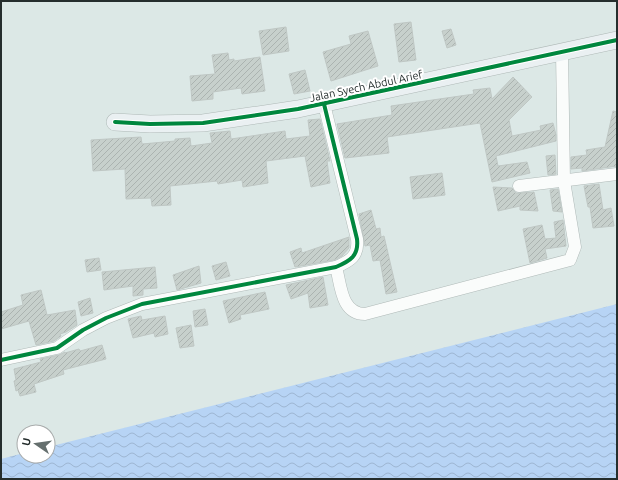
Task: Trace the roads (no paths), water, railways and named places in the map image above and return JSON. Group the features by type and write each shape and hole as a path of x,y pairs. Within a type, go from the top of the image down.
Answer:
{"street":[{"name":"Jalan Syech Abdul Arief","path":"115,122 150,124 203,123 298,109 617,40"},
{"path":"336,267 345,303 353,312 365,314 566,262 572,257 575,248 564,181 562,52"},
{"path":"1,360 57,348 83,330 106,318 142,304 336,267 351,261 357,251 358,245 324,104"},
{"path":"519,186 617,174"}],"water":[{"path":"617,304 617,479 1,479 1,459 16,455 16,464 56,464 56,445"}]}
